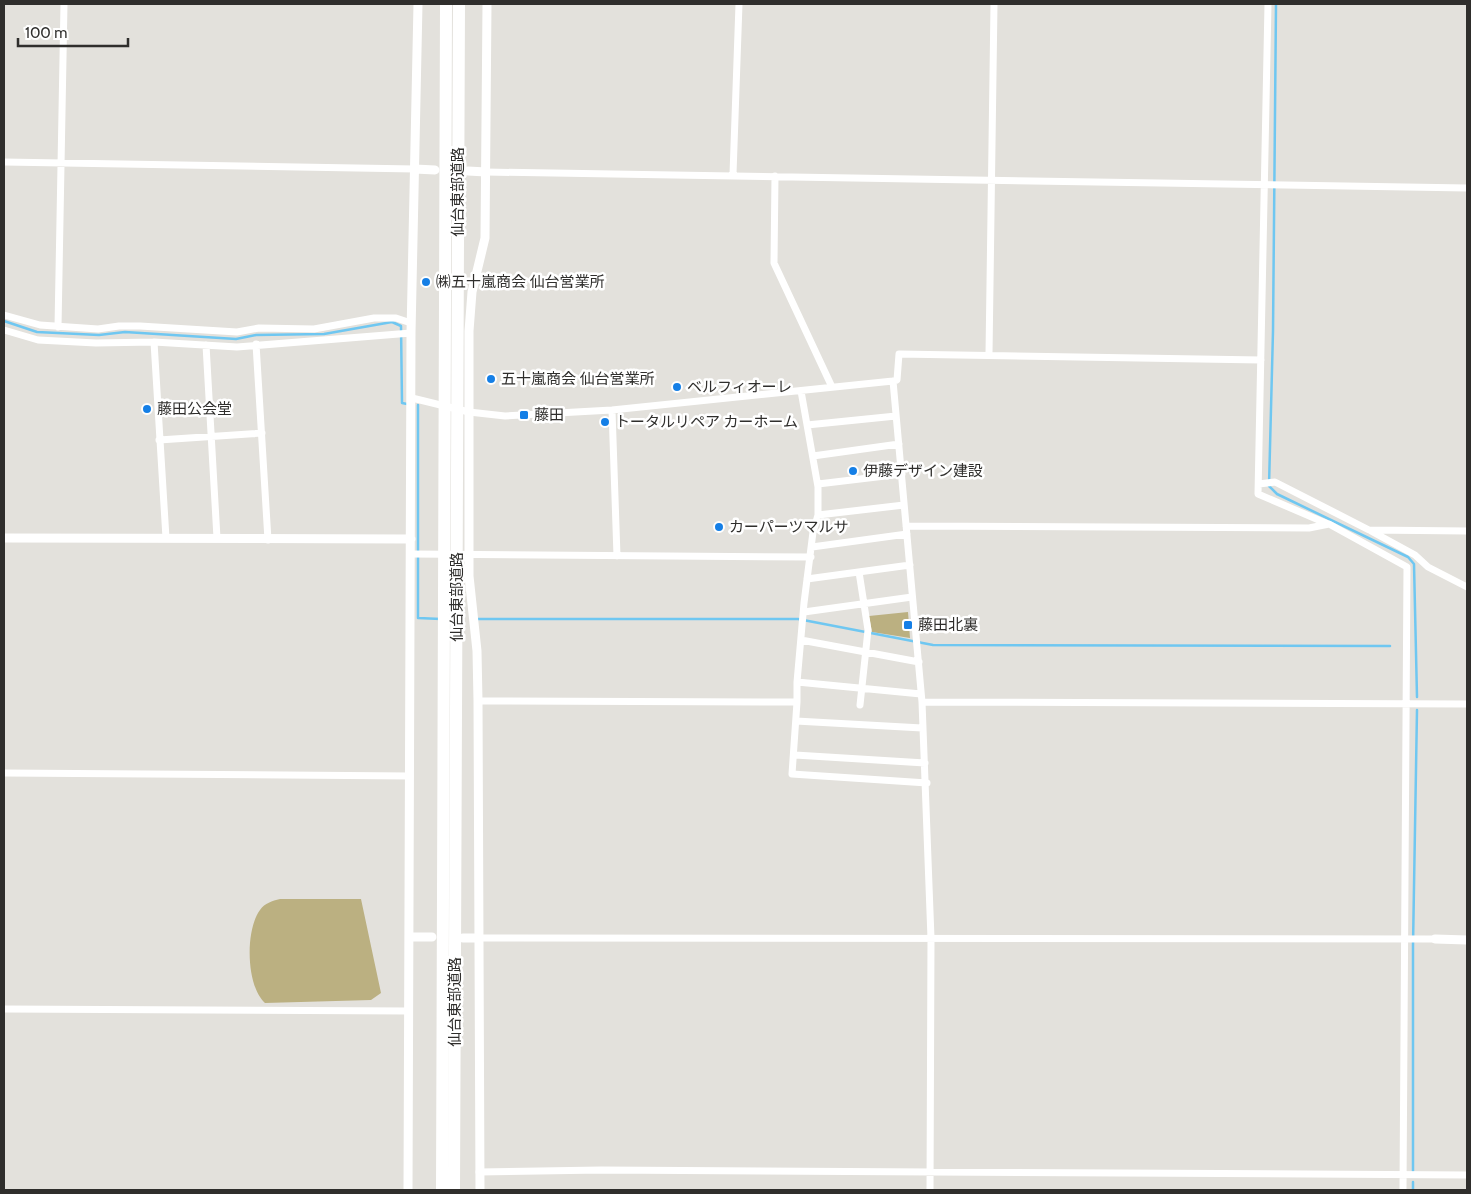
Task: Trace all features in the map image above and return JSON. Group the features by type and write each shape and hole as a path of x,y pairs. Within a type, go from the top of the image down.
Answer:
{"highway":[{"name":"仙台東部道路","path":"446,4 445,248 454,1190"},
{"name":"仙台東部道路","path":"442,1190 450,624 458,248 459,4"}],"street":[{"path":"58,327 64,4"},
{"path":"408,1190 410,776 416,554 411,539 412,398 410,333 418,4"},
{"path":"480,1190 478,701 468,554 472,292 485,238 487,4"},
{"path":"733,174 739,4"},
{"path":"989,354 994,4"},
{"path":"1268,4 1271,185 1261,360 1261,483 1258,494 1329,524 1407,567 1406,703 1410,940 1404,1190"},
{"path":"4,162 435,170"},
{"path":"468,171 733,174 1467,188"},
{"path":"775,176 774,263 832,387"},
{"path":"4,315 58,327 98,329 140,326 237,332 259,328 314,328 374,318 396,318 411,323"},
{"path":"4,330 38,340 96,343 154,342 237,347 256,344 333,341 410,333"},
{"path":"154,342 166,538"},
{"path":"256,344 268,540"},
{"path":"206,345 217,538"},
{"path":"412,398 469,412 505,416 612,410 893,382 897,380 899,354 1261,360"},
{"path":"893,382 922,694 922,728 927,783 931,938 930,1190"},
{"path":"801,391 818,484 818,515 813,532 803,618 792,774 927,783"},
{"path":"612,410 617,556"},
{"path":"807,425 896,416"},
{"path":"159,440 262,433"},
{"path":"813,456 899,444"},
{"path":"818,484 902,474"},
{"path":"1261,483 1273,482 1369,530 1415,555 1428,567 1467,587"},
{"path":"818,515 904,505"},
{"path":"906,526 1309,528 1329,524"},
{"path":"1369,530 1467,531"},
{"path":"812,547 907,534"},
{"path":"4,538 411,539"},
{"path":"416,554 811,558"},
{"path":"807,579 910,565"},
{"path":"859,572 867,633 860,706"},
{"path":"803,618 864,602 912,597"},
{"path":"801,640 919,662"},
{"path":"797,682 922,694"},
{"path":"478,701 797,702"},
{"path":"922,702 1467,704"},
{"path":"796,721 922,728"},
{"path":"794,755 925,763"},
{"path":"4,773 410,776"},
{"path":"409,937 432,937"},
{"path":"463,938 1467,940"},
{"path":"4,1009 409,1011"},
{"path":"479,1172 611,1170 1467,1175"}],"shaded area":[{"path":"908,612 910,638 872,632 869,616"},
{"path":"280,899 361,899 381,993 371,1000 265,1003 254,984 251,971 250,944 255,919 260,910 269,903"}],"waterway":[{"path":"1276,4 1273,331 1269,486 1277,494 1408,557 1414,564 1417,697"},
{"path":"4,321 37,332 99,335 125,332 236,339 256,335 324,334 392,322 401,326 402,403 407,404"},
{"path":"418,405 418,618 441,619"},
{"path":"476,619 798,619 933,645 1390,646"},
{"path":"1413,1171 1413,946 1417,710"},
{"path":"1413,1182 1413,1190"}],"place":[{"name":"㈱五十嵐商会 仙台営業所","path":"426,282"},
{"name":"五十嵐商会 仙台営業所","path":"491,379"},
{"name":"ベルフィオーレ","path":"677,387"},
{"name":"藤田公会堂","path":"147,409"},
{"name":"藤田","path":"524,415"},
{"name":"トータルリペア カーホーム","path":"605,422"},
{"name":"伊藤デザイン建設","path":"853,471"},
{"name":"カーパーツマルサ","path":"719,527"},
{"name":"藤田北裏","path":"908,625"}]}
